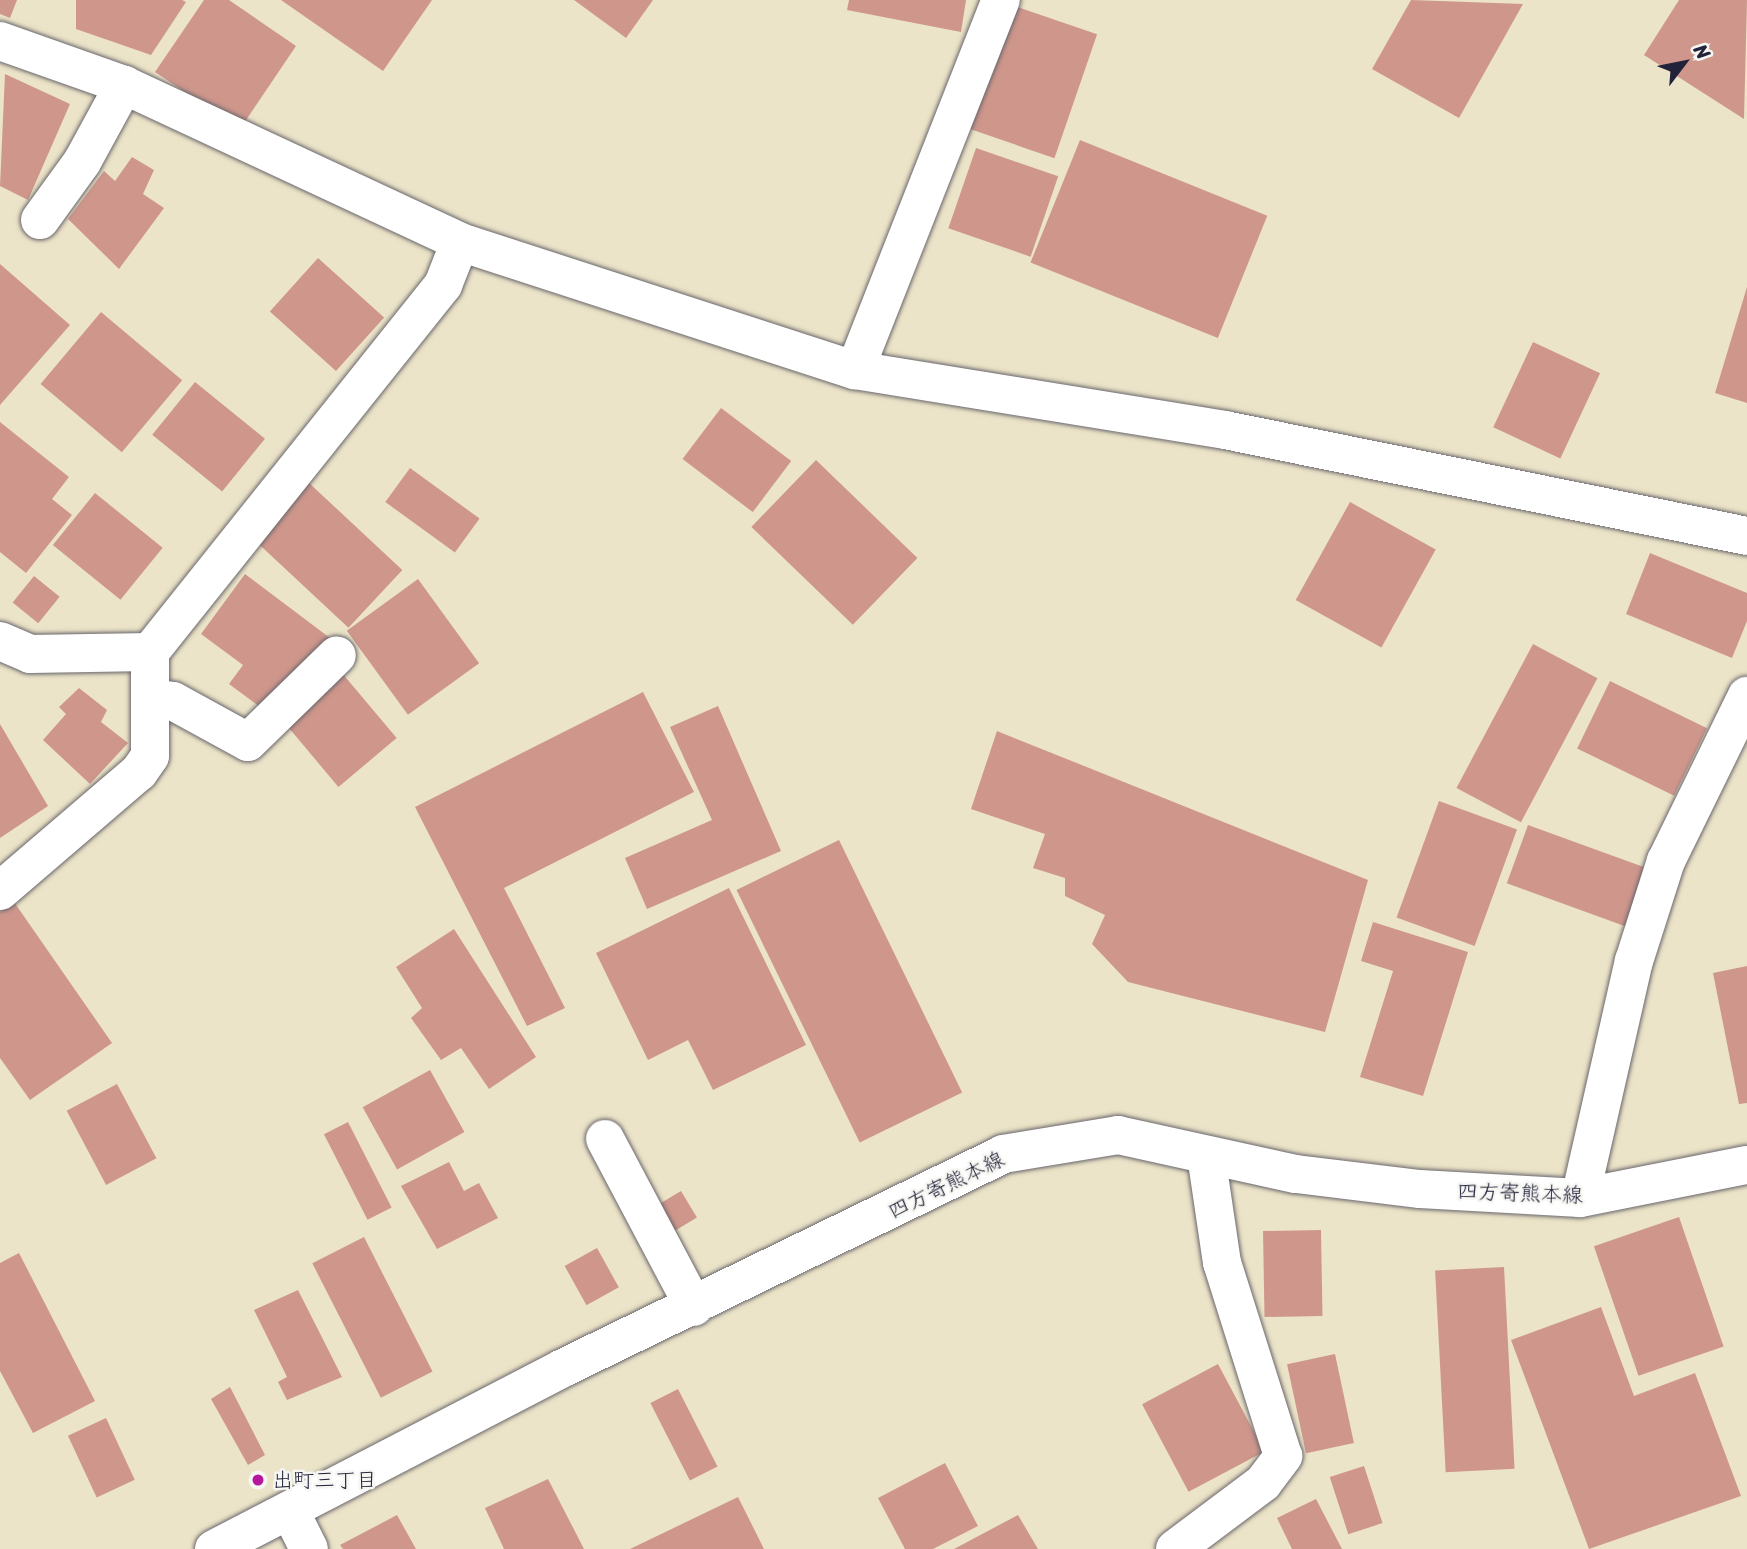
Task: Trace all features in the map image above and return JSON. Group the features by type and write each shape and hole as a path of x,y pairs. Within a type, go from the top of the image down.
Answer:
{"street":[{"path":"855,370 1001,0"},
{"path":"0,41 124,85 460,242 855,370 1225,430 1747,536"},
{"path":"40,220 82,162 124,85"},
{"path":"0,891 139,772 150,756 153,698 150,652 443,285 460,242"},
{"path":"0,642 30,654 150,652"},
{"path":"153,698 173,701 248,742 337,655"},
{"path":"1580,1198 1634,961 1666,861 1747,696"},
{"name":"四方寄熊本線","path":"214,1549 1003,1154 1118,1135 1206,1155 1420,1189 1580,1198 1747,1166"},
{"path":"605,1139 694,1307"},
{"path":"1175,1549 1263,1483 1283,1456 1222,1263 1206,1155"},
{"path":"290,1511 309,1549"}],"building":[{"path":"0,0 17,0 10,18 0,14"},
{"path":"76,0 186,2 151,55 76,29"},
{"path":"204,0 229,0 296,46 240,129 155,72"},
{"path":"281,0 432,0 383,71"},
{"path":"574,0 653,0 626,38"},
{"path":"849,0 966,0 961,32 847,10"},
{"path":"1411,0 1523,4 1459,118 1372,69"},
{"path":"1679,0 1747,0 1744,119 1644,55"},
{"path":"1012,5 1097,34 1054,158 969,129"},
{"path":"5,74 70,104 28,200 0,186"},
{"path":"1080,140 1267,216 1218,338 1031,262"},
{"path":"976,148 1058,176 1031,257 948,228"},
{"path":"132,157 154,170 143,194 164,208 119,269 68,219 104,171 115,181"},
{"path":"318,258 384,318 336,371 270,312"},
{"path":"0,264 70,325 0,405"},
{"path":"1747,287 1747,403 1715,393"},
{"path":"101,312 182,380 122,452 41,384"},
{"path":"1533,342 1600,373 1560,458 1493,427"},
{"path":"195,382 265,439 222,491 152,435"},
{"path":"721,408 791,461 753,512 682,459"},
{"path":"0,422 69,477 52,499 72,515 26,573 0,552"},
{"path":"816,460 917,558 853,625 751,527"},
{"path":"410,468 480,519 455,553 385,502"},
{"path":"308,482 402,570 348,628 254,540"},
{"path":"95,493 163,548 120,600 53,545"},
{"path":"1350,502 1436,550 1381,647 1296,600"},
{"path":"1650,553 1747,593 1747,621 1732,658 1626,614"},
{"path":"245,574 330,638 272,716 229,684 243,665 201,634"},
{"path":"34,576 60,597 38,623 13,602"},
{"path":"418,579 479,663 408,715 347,631"},
{"path":"1533,644 1597,678 1521,822 1456,788"},
{"path":"342,673 397,738 338,787 284,722"},
{"path":"1610,681 1707,728 1674,796 1577,748"},
{"path":"79,688 107,710 101,722 128,743 90,784 43,740 66,714 59,707"},
{"path":"643,692 694,792 504,888 565,1008 527,1026 415,807"},
{"path":"718,706 781,851 647,909 625,858 712,820 670,727"},
{"path":"0,724 48,806 0,838"},
{"path":"997,731 1368,880 1325,1032 1128,982 1092,944 1105,915 1065,896 1065,878 1033,868 1045,834 971,809"},
{"path":"1439,801 1517,829 1475,946 1397,918"},
{"path":"1528,825 1646,868 1625,926 1507,883"},
{"path":"839,840 962,1093 860,1143 737,890"},
{"path":"729,888 806,1045 713,1090 688,1040 648,1060 596,953"},
{"path":"14,902 112,1043 30,1100 0,1058 0,912"},
{"path":"1373,922 1468,952 1423,1096 1360,1077 1393,971 1361,961"},
{"path":"454,929 536,1057 489,1089 461,1048 441,1060 411,1018 422,1008 396,967"},
{"path":"1747,966 1747,1103 1739,1104 1713,973"},
{"path":"430,1070 464,1132 397,1169 363,1107"},
{"path":"117,1084 156,1158 106,1185 67,1111"},
{"path":"348,1122 392,1208 368,1220 324,1134"},
{"path":"449,1162 464,1191 479,1183 498,1218 437,1249 401,1186"},
{"path":"681,1191 697,1218 666,1236 650,1210"},
{"path":"1679,1217 1724,1347 1639,1376 1594,1246"},
{"path":"1321,1230 1323,1316 1265,1317 1263,1231"},
{"path":"364,1237 433,1372 381,1398 312,1263"},
{"path":"597,1248 619,1287 586,1305 565,1266"},
{"path":"19,1253 95,1401 33,1433 0,1371 0,1263"},
{"path":"1504,1267 1515,1469 1446,1472 1435,1271"},
{"path":"298,1290 342,1377 287,1400 278,1382 287,1377 254,1310"},
{"path":"1601,1307 1634,1396 1695,1373 1741,1496 1589,1549 1511,1340"},
{"path":"1335,1354 1354,1443 1306,1453 1287,1364"},
{"path":"1218,1364 1264,1451 1189,1492 1142,1404"},
{"path":"230,1387 265,1455 248,1465 211,1399"},
{"path":"678,1389 717,1467 690,1481 650,1403"},
{"path":"106,1418 135,1480 97,1497 68,1436"},
{"path":"945,1463 978,1526 933,1549 905,1549 878,1498"},
{"path":"1364,1466 1383,1523 1348,1534 1330,1477"},
{"path":"548,1479 584,1549 504,1549 485,1508"},
{"path":"738,1497 764,1549 630,1549"},
{"path":"1316,1499 1342,1549 1292,1549 1277,1518"},
{"path":"397,1515 416,1549 343,1549 340,1545"},
{"path":"1018,1515 1038,1549 954,1549"}],"place":[{"name":"出町三丁目","path":"258,1480"}]}
